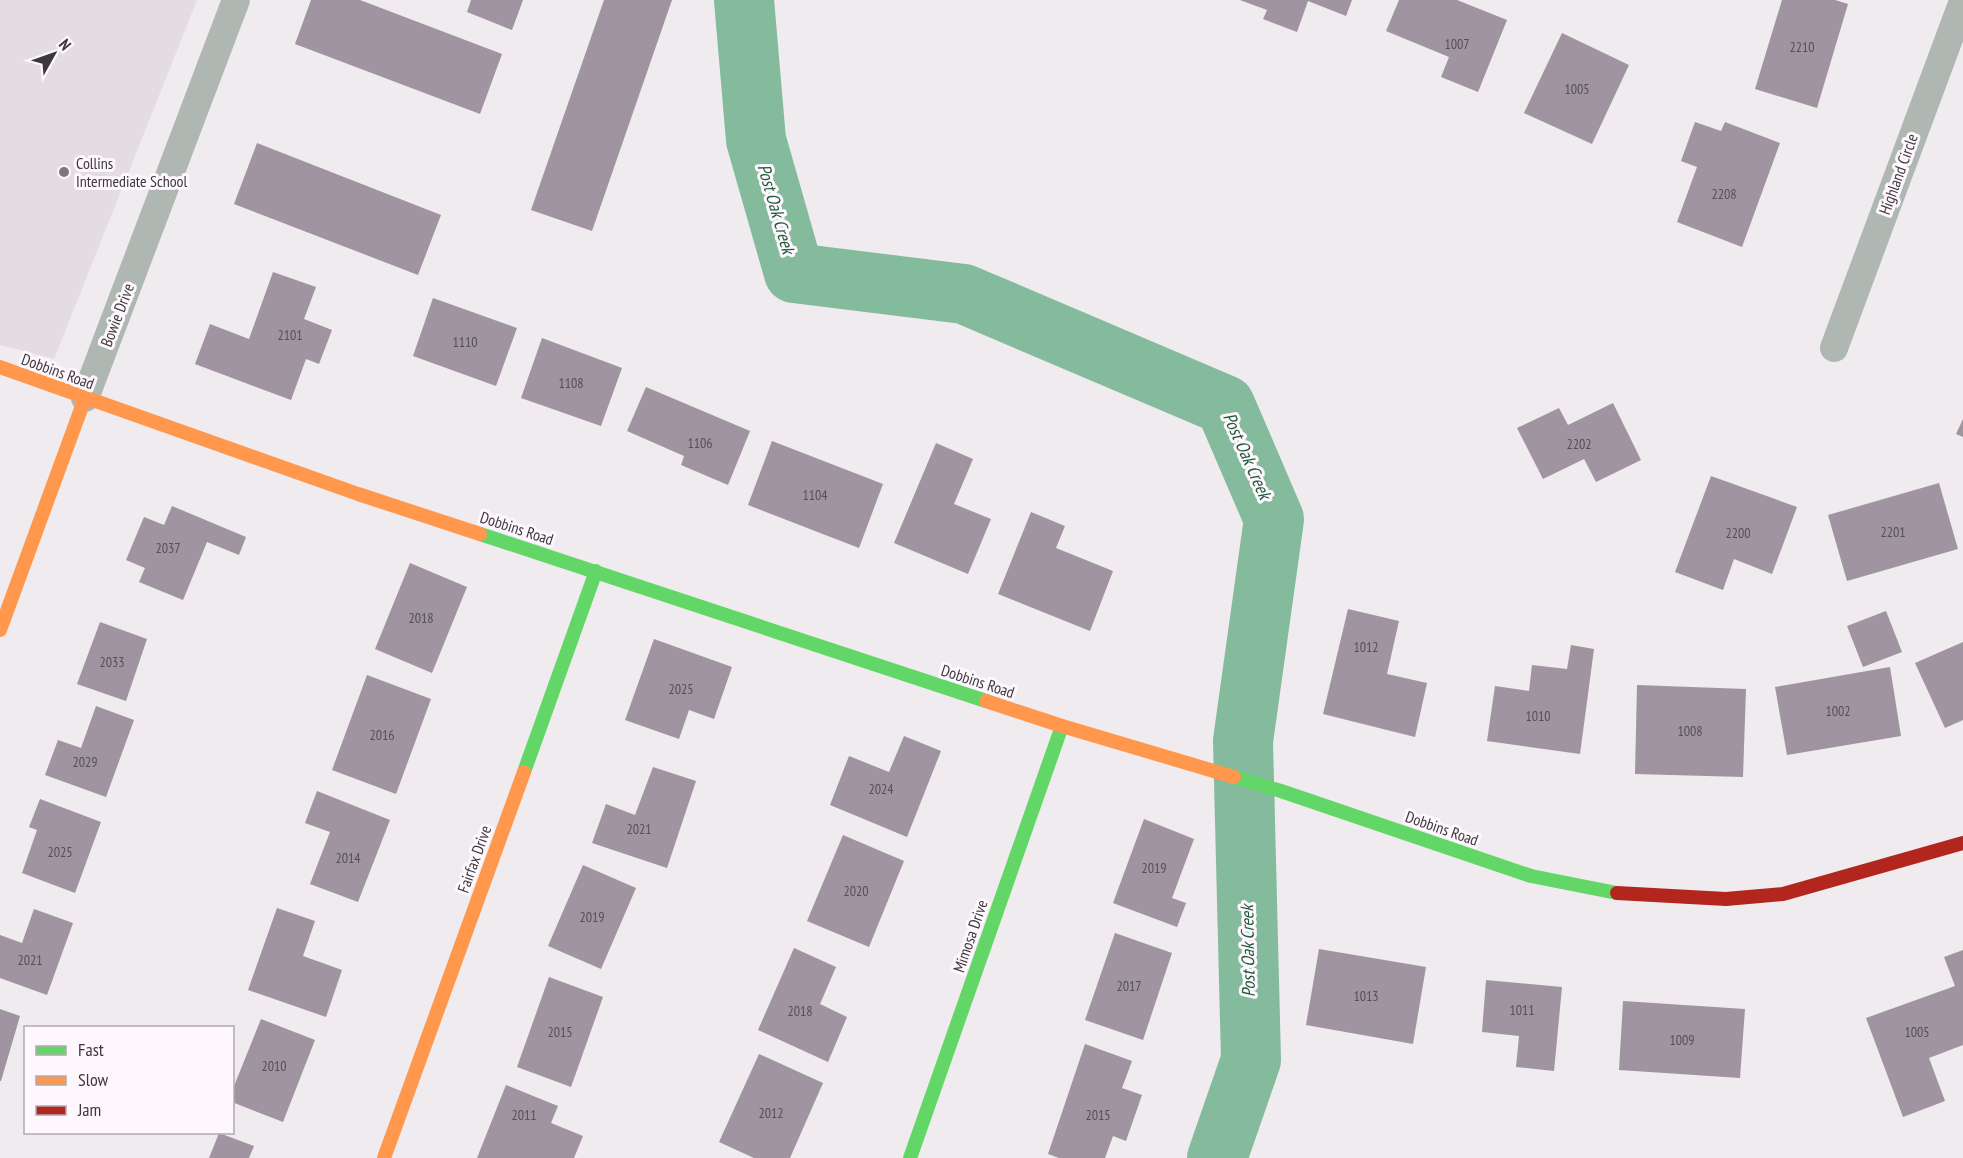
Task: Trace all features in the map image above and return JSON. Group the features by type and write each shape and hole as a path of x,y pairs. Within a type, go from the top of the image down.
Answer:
{"street":[{"name":"Bowie Drive","path":"0,630 236,0"},
{"name":"Highland Circle","path":"1834,348 1963,1"},
{"name":"Dobbins Road","path":"0,368 358,494 1062,726 1281,791 1531,876 1609,893 1726,899 1783,894 1963,843"},
{"name":"Fairfax Drive","path":"384,1158 596,571"},
{"name":"Mimosa Drive","path":"910,1158 1062,726"}],"shaded area":[{"name":"Collins Intermediate School","path":"0,0 197,0 54,359 0,345"}],"building":[{"path":"311,0 360,0 502,54 480,114 295,44"},
{"path":"471,0 523,0 512,30 467,12"},
{"path":"604,0 672,0 592,231 531,210"},
{"path":"1240,0 1352,0 1346,16 1308,1 1297,32 1263,19 1267,10"},
{"path":"1399,0 1457,0 1507,20 1478,92 1441,77 1449,57 1386,31"},
{"path":"1782,0 1835,0 1848,4 1817,108 1755,89"},
{"path":"1562,33 1629,65 1592,144 1524,113"},
{"path":"1695,122 1721,131 1725,122 1780,143 1742,247 1677,222 1697,167 1681,161"},
{"path":"257,143 441,215 418,275 234,204"},
{"path":"273,272 316,287 304,319 332,330 319,364 306,359 291,400 195,364 210,324 249,339"},
{"path":"433,298 517,328 496,386 413,356"},
{"path":"542,338 622,368 601,426 521,398"},
{"path":"646,387 750,431 728,485 681,465 684,456 627,431"},
{"path":"1613,403 1641,460 1596,482 1584,459 1543,479 1517,428 1559,408 1568,425"},
{"path":"1963,419 1963,437 1956,434"},
{"path":"772,441 883,484 859,548 748,505"},
{"path":"936,443 973,459 954,504 991,519 968,574 894,543"},
{"path":"1711,476 1797,507 1772,574 1734,559 1723,590 1675,572"},
{"path":"1939,483 1958,549 1847,581 1828,515"},
{"path":"172,506 246,537 239,555 207,542 183,600 139,582 145,568 126,560 144,517 164,525"},
{"path":"1031,512 1065,526 1056,548 1113,571 1090,631 998,594"},
{"path":"410,563 467,587 432,673 375,649"},
{"path":"1348,609 1399,621 1387,674 1427,683 1415,737 1323,714"},
{"path":"1886,611 1902,652 1863,667 1847,626"},
{"path":"100,622 147,639 126,701 77,684"},
{"path":"654,639 732,667 714,719 689,710 679,739 625,720"},
{"path":"1963,642 1963,720 1945,728 1915,663"},
{"path":"1571,645 1594,649 1580,754 1487,741 1495,686 1529,691 1532,665 1567,669"},
{"path":"1890,667 1901,736 1787,755 1775,687"},
{"path":"367,675 431,699 396,794 332,770"},
{"path":"1637,685 1746,689 1743,777 1635,774"},
{"path":"96,706 134,720 106,797 45,775 58,740 81,748"},
{"path":"904,736 941,751 907,837 830,805 849,756 889,772"},
{"path":"653,767 696,781 667,868 592,843 606,804 635,815"},
{"path":"317,791 390,820 358,902 310,884 330,832 305,823"},
{"path":"40,799 101,822 75,893 22,873 37,830 29,827"},
{"path":"1144,819 1194,839 1172,898 1186,903 1177,927 1113,903"},
{"path":"843,835 904,861 869,947 807,921"},
{"path":"583,865 636,888 601,969 548,946"},
{"path":"277,908 315,921 303,956 342,970 326,1017 248,990"},
{"path":"34,909 73,923 47,995 0,978 0,935 22,943"},
{"path":"1115,933 1172,953 1143,1040 1085,1020"},
{"path":"794,948 836,967 820,1004 847,1017 828,1062 758,1030"},
{"path":"1319,949 1426,967 1413,1044 1306,1025"},
{"path":"1963,950 1963,1045 1929,1058 1945,1101 1903,1117 1866,1018 1955,986 1944,957"},
{"path":"549,977 603,997 571,1087 517,1067"},
{"path":"1486,980 1562,987 1554,1071 1516,1067 1519,1036 1482,1032"},
{"path":"1623,1001 1745,1009 1740,1078 1619,1070"},
{"path":"0,1009 20,1016 1,1081 0,1081"},
{"path":"261,1019 315,1040 283,1122 234,1103 234,1086"},
{"path":"1085,1044 1132,1061 1122,1088 1142,1095 1126,1141 1113,1136 1105,1158 1059,1158 1048,1154"},
{"path":"759,1054 823,1083 790,1158 754,1158 719,1142"},
{"path":"506,1085 558,1106 551,1123 583,1136 574,1158 477,1158"},
{"path":"219,1134 254,1146 249,1158 209,1158"}],"waterway":[{"name":"Post Oak Creek","path":"744,0 756,140 794,273 964,294 1225,405 1274,519 1243,741 1251,1060 1217,1158"}],"traffic: fast":[{"path":"480,534 986,701"},
{"path":"524,772 596,571"},
{"path":"910,1158 1062,726"},
{"path":"1234,777 1531,876 1617,893"}],"traffic: slow":[{"path":"0,367 358,494 480,534"},
{"path":"0,630 85,398"},
{"path":"986,701 1234,777"},
{"path":"384,1158 524,772"}],"traffic: jam":[{"path":"1617,893 1726,899 1783,894 1963,843"}],"place":[{"name":"Collins Intermediate School","path":"64,172"}]}
